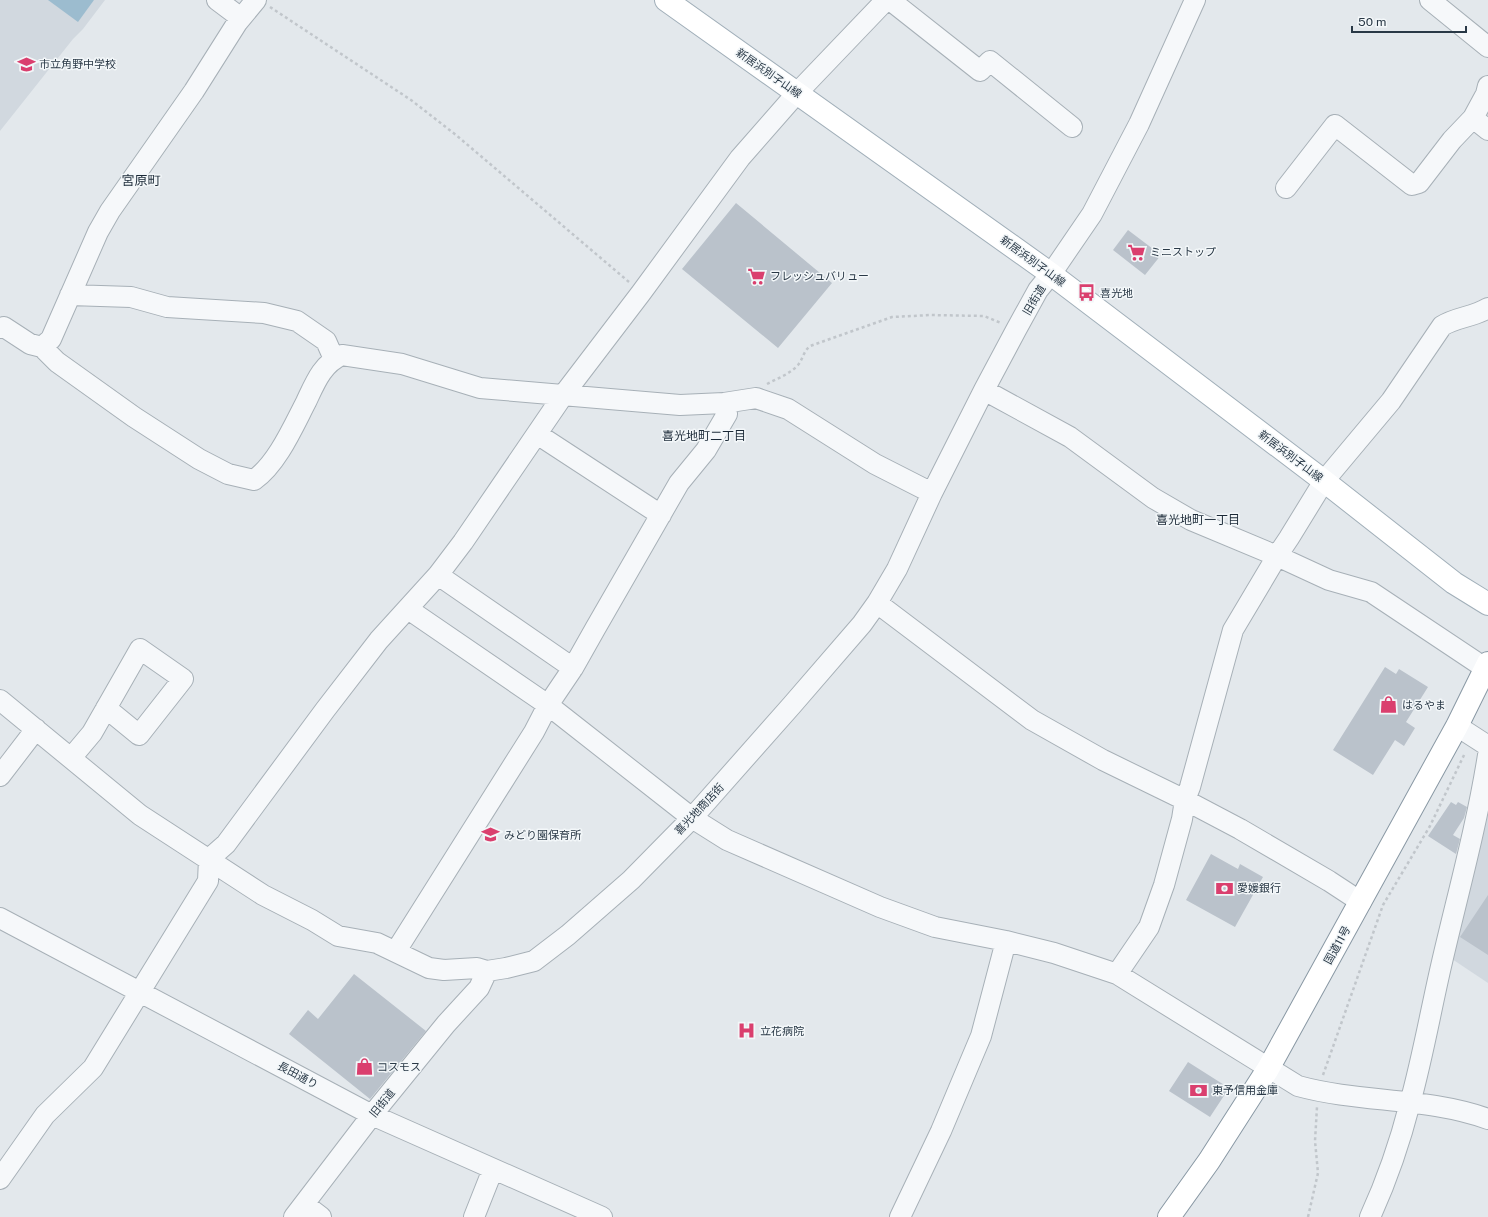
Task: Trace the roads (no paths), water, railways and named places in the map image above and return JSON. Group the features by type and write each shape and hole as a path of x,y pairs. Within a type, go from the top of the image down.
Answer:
{"main road":[{"name":"新居浜別子山線","path":"666,0 1051,274 1324,481 1454,583 1488,604"},
{"name":"国道11号","path":"1168,1217 1209,1161 1268,1069 1361,902 1473,736 1467,704 1487,672"}],"street":[{"path":"217,0 241,18"},
{"path":"0,1179 45,1115 93,1068 208,881 209,859 226,844 379,640 438,575 463,542 564,394 641,293 740,158 797,93 886,0"},
{"path":"890,0 980,71 990,61 1072,127"},
{"name":"旧街道","path":"877,603 897,569 932,493 984,390 1038,290 1051,274 1092,214 1142,117 1195,0"},
{"path":"1430,0 1488,47"},
{"path":"42,348 50,339 98,232 110,210 194,92 241,18 261,2"},
{"path":"1286,188 1335,124 1412,185 1419,183 1452,140 1481,124 1488,86"},
{"path":"70,295 131,297 167,306 264,313 297,321 326,341 334,359"},
{"path":"1117,974 1149,927 1164,886 1182,819 1185,800 1190,787 1233,630 1324,481 1391,401 1442,326 1450,321 1480,313 1488,308"},
{"path":"0,328 4,327 30,344 42,348 57,362 134,417 199,459 228,474 254,480 262,475 287,440 320,373 334,359 342,355 402,364 480,388 680,404 724,403 756,398 788,409 875,464 932,493"},
{"path":"984,390 1070,438 1153,498 1191,520 1277,556 1329,580 1371,592 1487,672"},
{"path":"396,951 534,732 548,705 573,668 678,483 706,450 727,414 724,403"},
{"path":"537,434 661,515"},
{"path":"438,575 573,668"},
{"path":"877,603 1032,720 1103,760 1240,829 1329,881 1361,902"},
{"name":"喜光地商店街","path":"0,700 140,815 263,895 312,920 338,936 377,943 429,968 444,970 477,968 487,971 534,961 568,935 631,880 692,818 862,624 877,603"},
{"path":"408,609 548,705 692,818 727,840 880,907 935,927 1006,941 1054,953 1117,974 1268,1069 1298,1086 1332,1094 1410,1102 1470,1112 1488,1119"},
{"path":"71,758 92,733 106,708"},
{"path":"0,776 36,729"},
{"path":"1370,1217 1401,1136 1410,1102 1442,960 1467,862 1488,755"},
{"name":"長田通り","path":"0,918 372,1114 602,1217"},
{"path":"900,1217 941,1131 981,1036 1006,941"},
{"name":"旧街道","path":"299,1210 372,1114 446,1024 479,988 487,971"},
{"path":"474,1217 493,1169"},
{"path":"299,1210 321,1217"}],"water":[{"path":"48,0 94,0 78,22"}],"place":[{"name":"市立角野中学校","path":"26,64"},
{"name":"ミニストップ","path":"1137,252"},
{"name":"フレッシュバリュー","path":"757,276"},
{"name":"喜光地","path":"1087,293"},
{"name":"はるやま","path":"1389,705"},
{"name":"みどり園保育所","path":"491,835"},
{"name":"愛媛銀行","path":"1224,888"},
{"name":"立花病院","path":"747,1031"},
{"name":"コスモス","path":"364,1067"},
{"name":"東予信用金庫","path":"1199,1090"}],"district":[{"name":"宮原町","path":"141,180"},
{"name":"喜光地町二丁目","path":"704,436"},
{"name":"喜光地町一丁目","path":"1198,520"}]}
